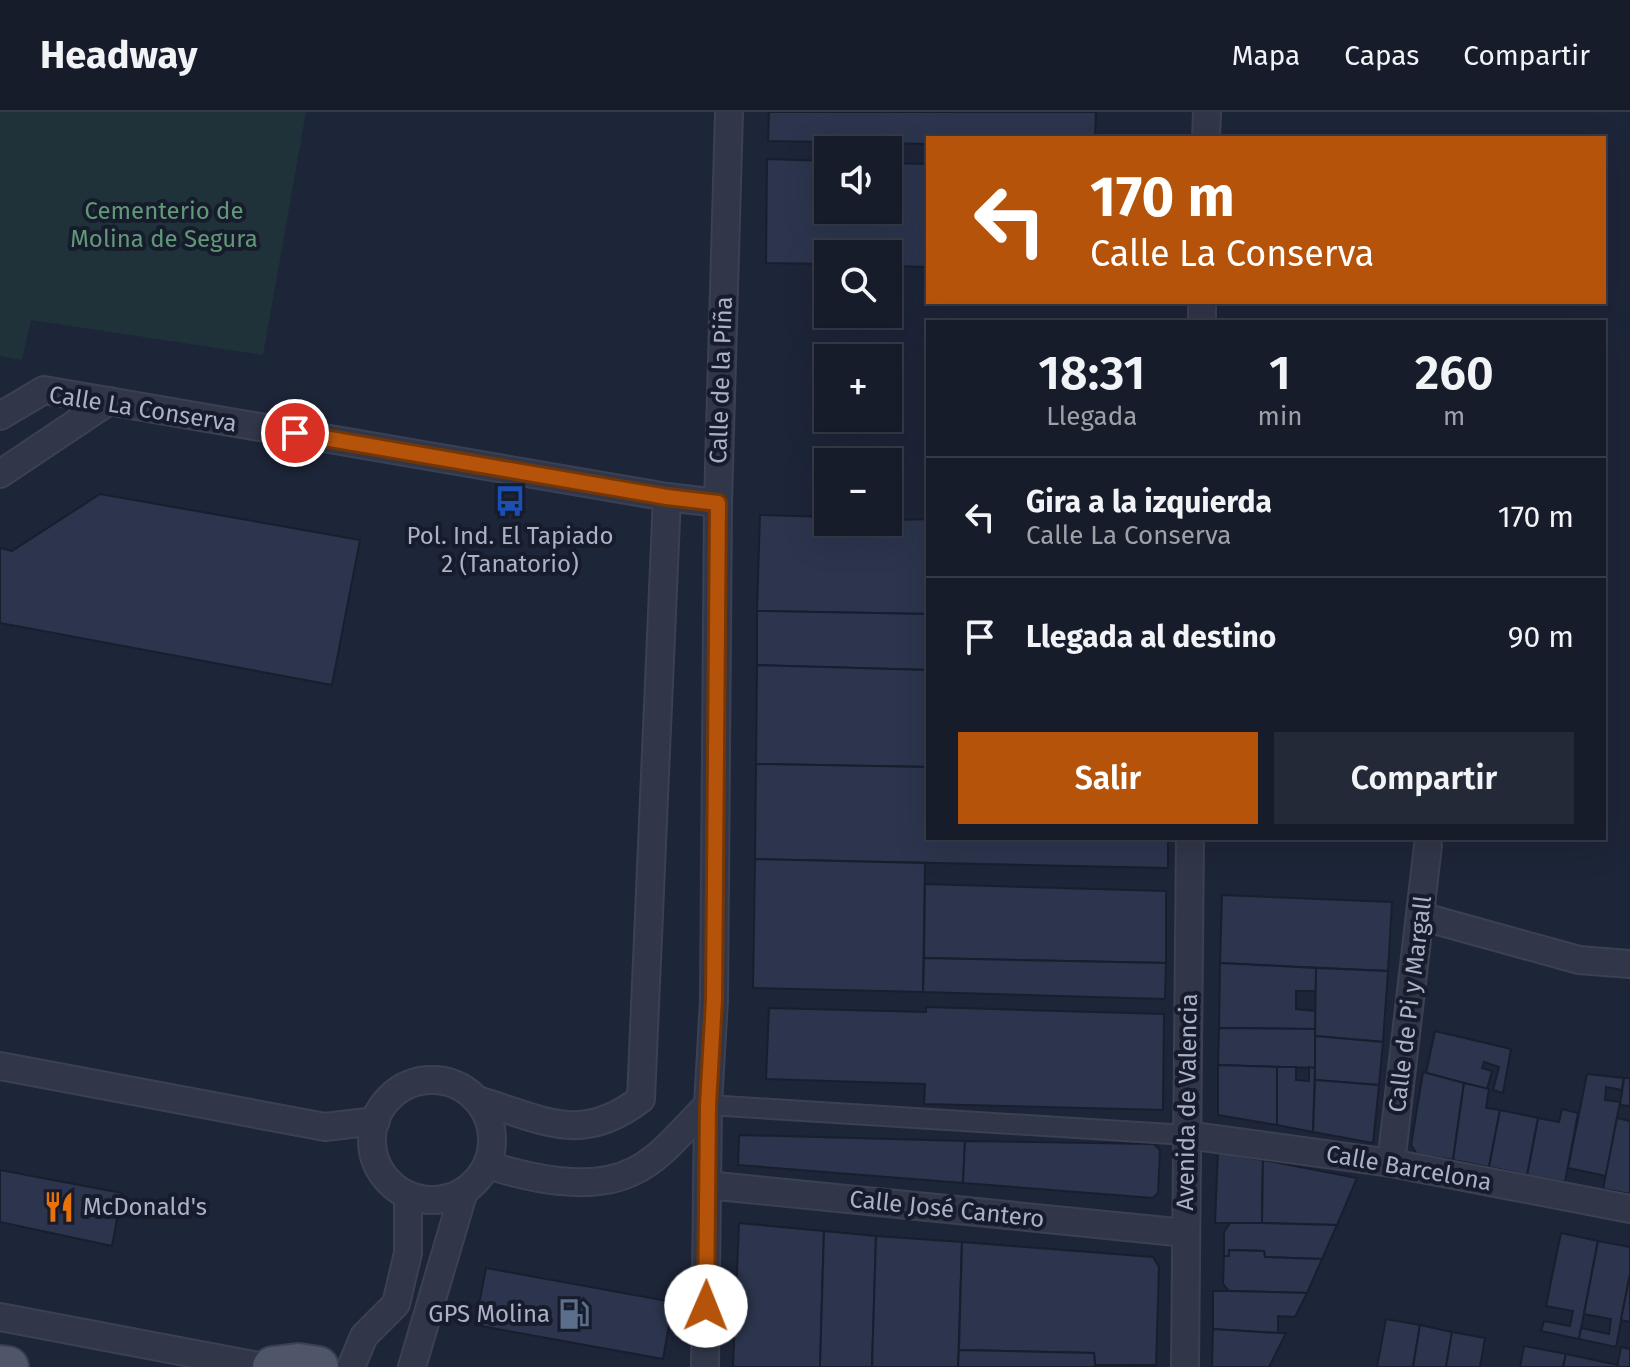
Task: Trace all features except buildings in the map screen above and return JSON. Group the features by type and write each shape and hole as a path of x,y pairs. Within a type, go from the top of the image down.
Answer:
{"main road":[{"path":"273,1367 298,1364 318,1367"},
{"path":"0,1366 8,1367"}],"street":[{"name":"Calle de la Piña","path":"705,1367 708,1105 714,1000 718,503 729,112"},
{"path":"1206,136 1207,112"},
{"name":"Calle La Conserva","path":"0,416 44,390 667,497 718,503"},
{"path":"0,474 109,401"},
{"path":"464,1191 436,1199 408,1195 395,1187 377,1164 373,1150 376,1121 393,1095 420,1081 451,1083 477,1100 575,1128 616,1117 641,1099 667,497"},
{"name":"Avenida de Valencia","path":"1185,1367 1190,840"},
{"name":"Calle de Pi y Margall","path":"1391,1163 1428,845"},
{"path":"1420,916 1579,960 1630,964"},
{"path":"0,1066 325,1127 376,1121"},
{"path":"412,1367 464,1191 487,1165 492,1131 477,1100"},
{"path":"487,1165 531,1179 598,1180 634,1171 708,1105 1187,1135"},
{"name":"Calle Barcelona","path":"1187,1135 1391,1163 1630,1209"},
{"name":"Calle José Cantero","path":"707,1185 1186,1233"},
{"path":"351,1367 364,1336 396,1304 408,1253 408,1195"},
{"path":"0,1317 264,1367"}],"green space":[{"name":"Cementerio de Molina de Segura","path":"0,112 306,112 263,355 31,320 22,360 0,356"}],"place":[{"name":"Pol. Ind. El Tapiado 2 (Tanatorio)","path":"510,501"},
{"name":"McDonald's","path":"59,1207"},
{"name":"GPS Molina","path":"574,1314"}],"route":[{"path":"295,433 667,497 718,503 714,1000 708,1105 706,1306"}]}
